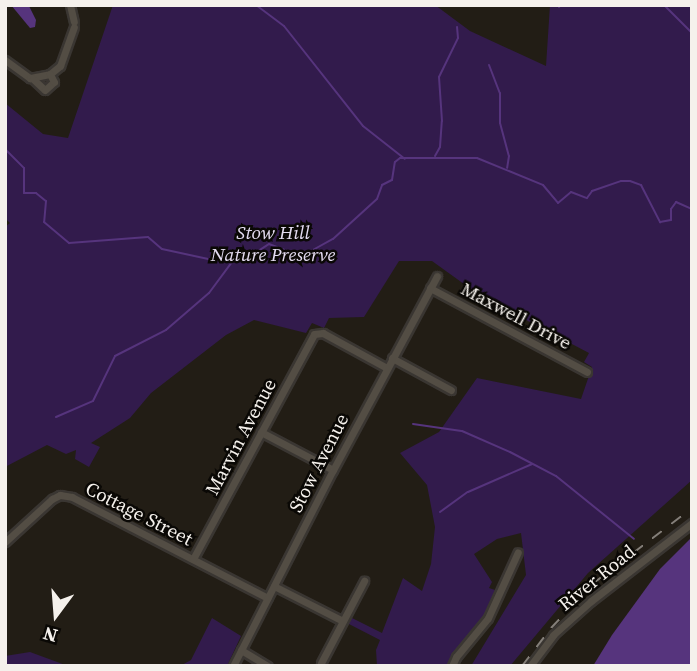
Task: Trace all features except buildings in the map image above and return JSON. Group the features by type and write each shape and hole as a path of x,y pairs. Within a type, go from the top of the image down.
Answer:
{"street":[{"path":"33,79 50,74 60,66 74,24 69,5"},
{"path":"5,60 45,90 54,82 50,74"},
{"name":"Stow Avenue","path":"233,666 332,470 437,276"},
{"name":"Maxwell Drive","path":"430,288 587,372"},
{"name":"Marvin Avenue","path":"193,559 313,337 319,333 387,368"},
{"path":"393,358 451,390"},
{"path":"261,432 332,470"},
{"name":"Cottage Street","path":"5,542 60,495 72,497 268,597"},
{"name":"River Road","path":"530,666 553,635 591,601 692,523"},
{"path":"452,666 456,657 488,618 518,552"},
{"path":"321,663 364,580"},
{"path":"274,586 343,621"},
{"path":"241,650 268,666"}],"green space":[{"name":"Stow Hill Nature Preserve","path":"113,5 435,5 470,31 546,66 550,5 692,5 692,480 588,573 510,666 471,666 526,575 521,533 497,539 474,554 492,582 489,588 495,590 483,618 450,666 377,666 376,650 380,640 347,623 350,617 382,633 403,578 422,591 431,564 435,527 427,485 400,453 439,432 477,378 581,399 592,367 584,362 589,353 482,297 432,261 399,261 364,317 329,318 324,328 312,323 306,333 254,320 226,335 151,393 130,418 91,443 100,447 89,467 75,459 76,450 66,454 47,445 5,467 5,227 10,223 5,218 5,103 43,134 68,138"},
{"path":"212,618 241,636 227,666 180,666 191,660"},
{"path":"30,652 68,666 5,666 5,656"}],"shaded area":[{"path":"11,5 29,6 36,20 35,27 30,28"},
{"path":"692,537 692,666 593,666 660,569"}],"waterway":[{"path":"256,5 284,26 363,126 405,159"},
{"path":"664,5 692,33"},
{"path":"435,156 440,147 442,121 439,77 458,38 457,27"},
{"path":"489,65 500,93 500,123 509,156 507,168"},
{"path":"5,149 24,168 24,193 36,193 46,201 44,222 69,243 148,237 162,249 213,260 252,255 269,244 292,253 311,251 333,239 377,199 382,185 392,180 395,162 400,158 477,158 543,185 558,203 571,192 587,198 592,191 621,181 630,181 641,185 660,222 671,220 671,209 676,202 692,209"},
{"path":"56,417 93,401 115,356 166,330 209,293 235,258"},
{"path":"413,424 462,431 510,452 556,476 634,539"},
{"path":"440,512 468,492 532,464"}],"railway":[{"path":"522,666 551,628 595,582 692,508"}]}
